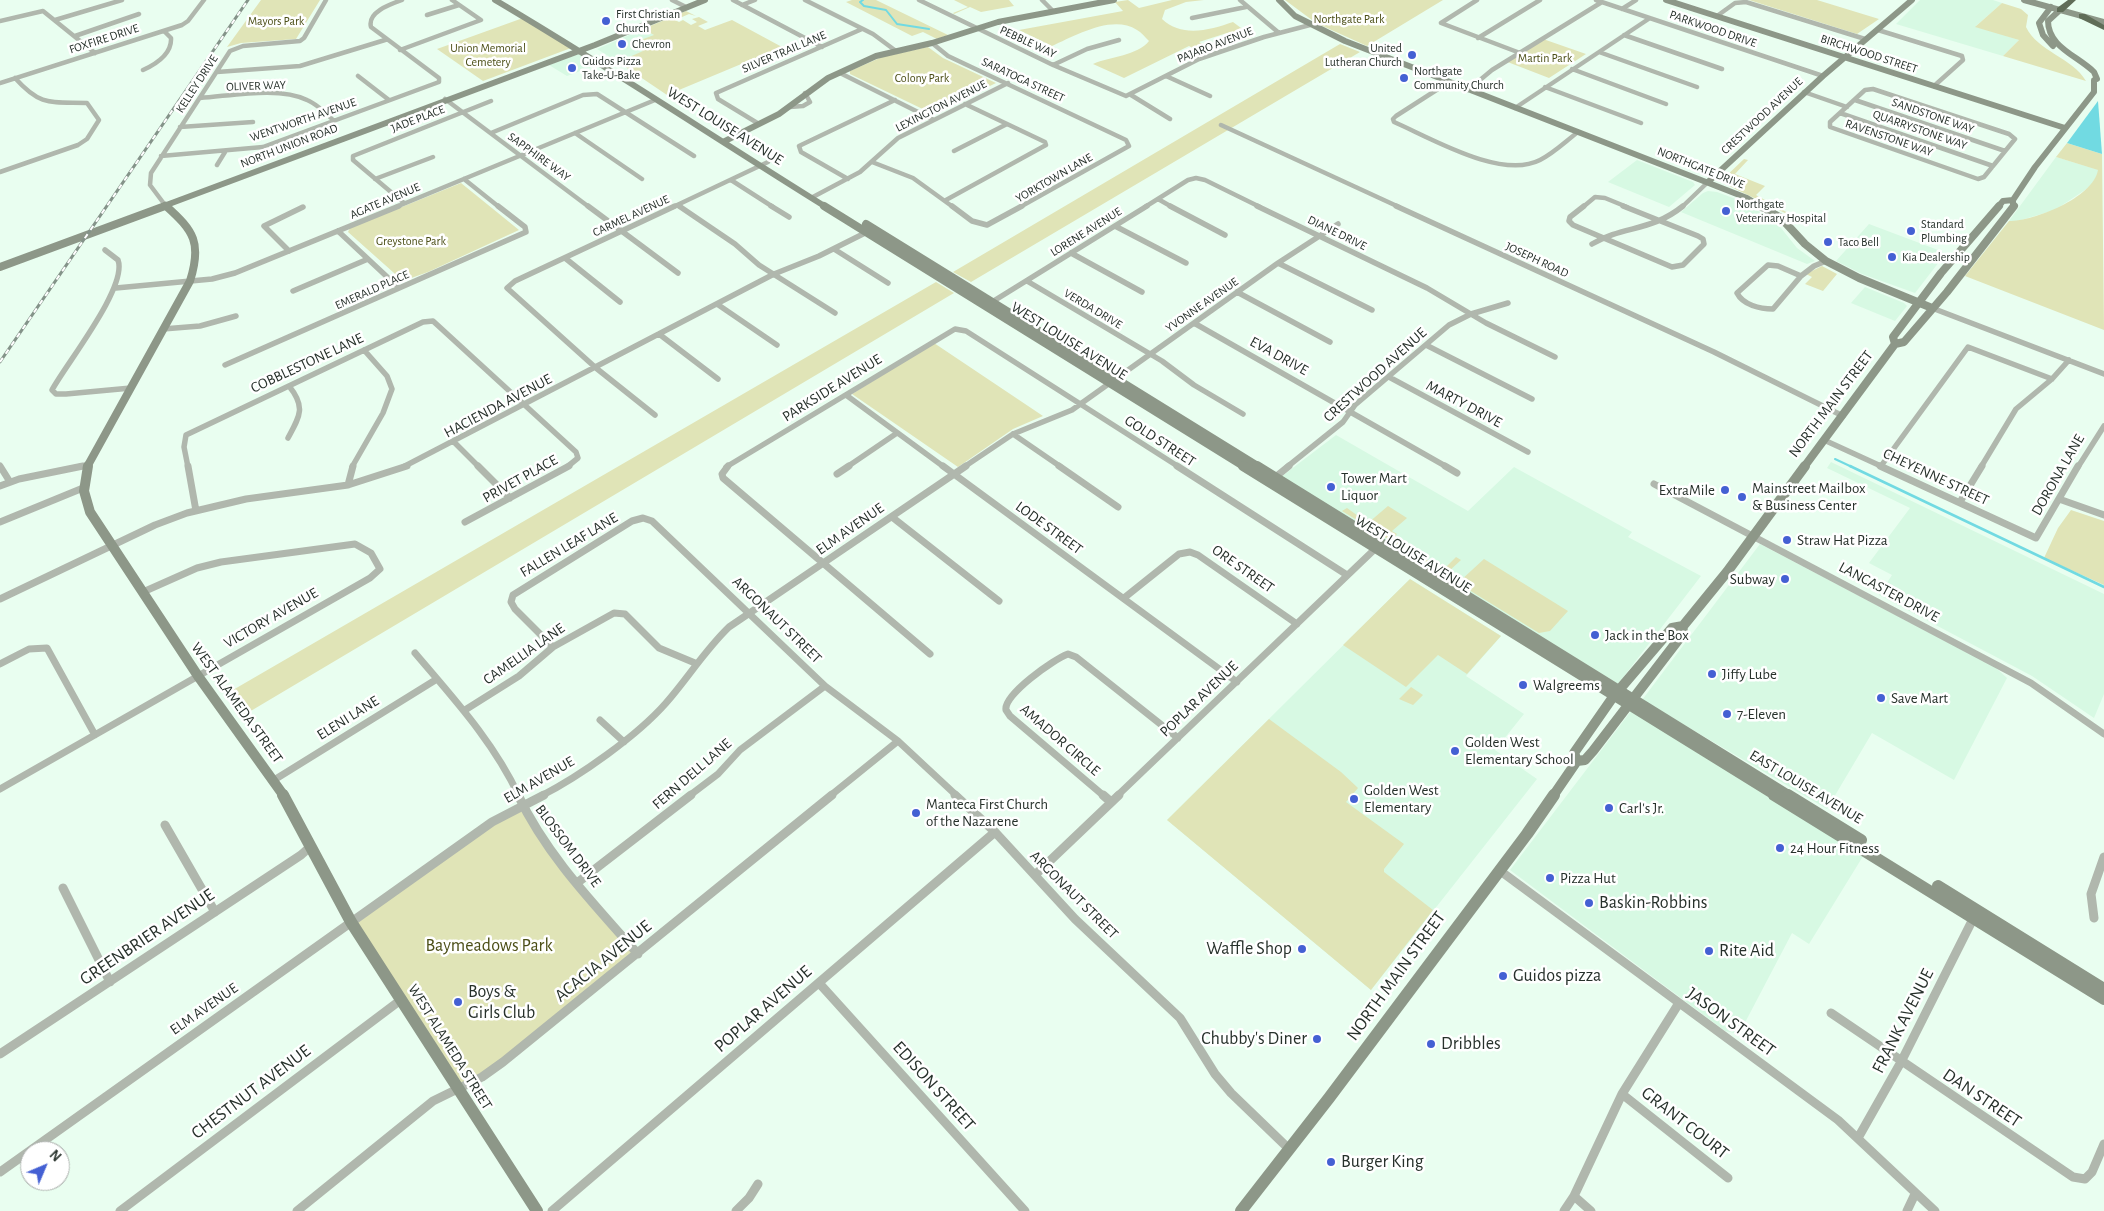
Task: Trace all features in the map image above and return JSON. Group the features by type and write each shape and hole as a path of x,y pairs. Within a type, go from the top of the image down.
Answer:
{"highway":[{"path":"2051,7 2059,0"},
{"path":"2060,10 2072,0"},
{"path":"2082,16 2104,28"}],"main road":[{"name":"WEST LOUISE AVENUE","path":"495,0 582,46 814,196 1631,702"},
{"path":"507,0 528,10"},
{"name":"NORTH UNION ROAD","path":"0,267 705,0"},
{"path":"724,139 759,124 790,107 805,94 840,73 876,56 932,43 976,28 1114,0"},
{"name":"NORTHGATE DRIVE","path":"1279,0 1296,16 1345,42 1747,198 1778,216 1826,261 1859,278 1932,308"},
{"name":"BIRCHWOOD STREET","path":"1668,0 2065,128"},
{"name":"CRESTWOOD AVENUE","path":"1708,182 1802,94 1912,0"},
{"path":"2024,0 2104,22"},
{"path":"2051,7 2040,20 2043,35 2094,80 2097,79 2090,67 2059,44 2050,34 2048,20 2060,10"},
{"name":"WEST LOUISE AVENUE","path":"582,46 655,100 724,139"},
{"name":"NORTH MAIN STREET","path":"1240,1211 1369,1044 1376,1032 1532,826 1577,761 1584,760 1631,702 1682,634 1683,626 1715,588 1895,344 1904,342 1947,292 2014,205 2013,200 2065,128 2094,92 2094,80"},
{"name":"NORTH MAIN STREET","path":"1895,344 1893,337 1918,302 2004,202 2013,200"},
{"name":"WEST ALAMEDA STREET","path":"165,205 188,226 197,242 198,256 190,281 88,465 83,488 90,512 198,676 274,780 351,922 537,1211"},
{"name":"WEST LOUISE AVENUE","path":"870,230 992,302 1112,380"},
{"name":"NORTH MAIN STREET","path":"1577,761 1574,753 1616,693 1672,628 1683,626"},
{"name":"EAST LOUISE AVENUE","path":"1631,702 1976,914 2104,989"},
{"name":"EAST LOUISE AVENUE","path":"1976,914 2104,999"}],"street":[{"path":"105,0 110,4"},
{"path":"55,20 122,0"},
{"name":"FOXFIRE DRIVE","path":"0,83 188,21 204,0"},
{"name":"KELLEY DRIVE","path":"165,205 150,185 151,173 230,51 237,47 292,43 302,40 326,0"},
{"path":"380,0 388,4"},
{"path":"402,0 388,4 375,14 370,23 374,32 400,50 480,20 452,0"},
{"path":"672,0 686,8"},
{"path":"733,0 822,47"},
{"path":"742,5 755,0"},
{"path":"805,0 862,29 896,50"},
{"name":"PEBBLE WAY","path":"919,0 1053,65 1114,92 1131,95 1170,119"},
{"path":"1042,0 1053,12"},
{"path":"1240,0 1279,33"},
{"path":"1477,0 1440,23 1520,54"},
{"path":"1478,38 1540,0"},
{"name":"PARKWOOD DRIVE","path":"1596,0 1823,76"},
{"path":"1622,9 1636,0"},
{"path":"1468,90 1480,82 1484,75 1602,2"},
{"path":"1717,16 1735,3 1746,2 1865,39"},
{"path":"427,15 459,4"},
{"path":"1192,18 1246,7"},
{"path":"0,21 39,10 46,13 95,53"},
{"path":"75,36 139,14"},
{"path":"1515,108 1650,18"},
{"name":"PAJARO AVENUE","path":"1131,95 1206,57 1310,24"},
{"name":"SILVER TRAIL LANE","path":"759,124 718,100 715,95 718,91 862,29"},
{"path":"143,70 159,62 171,45 171,38 164,30"},
{"path":"1878,30 1962,56 1962,60 1934,86"},
{"path":"1624,35 1722,68"},
{"path":"217,72 300,66 385,40"},
{"path":"1053,65 1087,49 1119,40"},
{"name":"SARATOGA STREET","path":"932,43 948,56 1008,83 1107,132"},
{"name":"WENTWORTH AVENUE","path":"161,156 225,152 263,147 440,81 436,76 400,50"},
{"path":"1599,52 1698,87"},
{"path":"1572,70 1666,104"},
{"path":"840,73 934,120"},
{"path":"358,76 389,100"},
{"path":"1166,76 1210,96"},
{"path":"0,172 71,148 87,139 98,124 98,116 87,104 66,104 37,99 15,78"},
{"path":"1449,82 1396,116 1394,122 1476,158 1506,164 1523,165 1540,160 1578,132"},
{"name":"LEXINGTON AVENUE","path":"814,196 848,179 872,162 890,143 1008,83"},
{"path":"587,87 589,94"},
{"path":"1545,87 1641,123"},
{"path":"1844,110 1868,89 1998,130 2015,138 1994,166"},
{"name":"OLIVER WAY","path":"200,98 276,94 294,95 308,100 334,121"},
{"path":"491,133 589,94 597,94 694,156"},
{"name":"QUARRYSTONE WAY","path":"1802,94 1994,166"},
{"name":"SAPPHIRE WAY","path":"445,100 678,273"},
{"name":"AGATE AVENUE","path":"116,288 190,281 229,275 655,100"},
{"path":"848,179 801,152 799,146 895,100"},
{"name":"SANDSTONE WAY","path":"1855,100 2005,151"},
{"name":"JADE PLACE","path":"376,179 353,160 353,156 491,102"},
{"path":"872,162 894,169 946,200 1046,144 966,104"},
{"name":"RAVENSTONE WAY","path":"1844,110 1830,124 1830,127 1837,131 1981,179 1994,166"},
{"path":"180,127 253,122"},
{"path":"954,152 1007,124"},
{"name":"JOSEPH ROAD","path":"1220,124 1696,344 1843,416"},
{"name":"YORKTOWN LANE","path":"946,200 962,214 978,223 990,225 1129,146 1126,140 1107,132"},
{"path":"575,133 642,179"},
{"path":"217,165 225,152"},
{"path":"404,203 376,179 432,156"},
{"name":"CARMEL AVENUE","path":"596,368 508,290 508,285 764,164"},
{"name":"EMERALD PLACE","path":"224,365 526,231 525,227 464,179"},
{"name":"LORENE AVENUE","path":"992,302 1191,179"},
{"name":"DIANE DRIVE","path":"1191,179 1205,180 1319,235 1440,295 1471,314 1555,357"},
{"path":"731,180 789,217"},
{"name":"CRESTWOOD AVENUE","path":"1592,244 1604,238 1661,221 1675,212 1708,182"},
{"path":"1595,197 1605,198 1698,236 1704,242 1683,265 1668,266 1604,238 1573,225 1569,220 1595,197"},
{"path":"1158,199 1225,235"},
{"path":"678,205 774,274 835,313"},
{"path":"289,251 264,226 267,223 304,208"},
{"name":"YVONNE AVENUE","path":"1079,404 1278,263 1338,224"},
{"path":"1115,226 1186,263"},
{"name":"HACIENDA AVENUE","path":"0,599 155,525 196,511 246,498 348,484 390,473 455,443 774,274 807,262 870,230"},
{"path":"338,231 399,288"},
{"path":"834,249 888,283"},
{"path":"105,250 115,255 120,265 116,288 54,386 52,393 62,394 130,388"},
{"path":"1071,252 1142,292"},
{"path":"565,258 620,302"},
{"path":"293,291 368,259"},
{"path":"1802,276 1778,266 1764,266 1737,293 1737,296 1761,309 1773,309 1802,276 1814,266 1826,261"},
{"path":"1278,263 1372,310"},
{"name":"VERDA DRIVE","path":"1027,281 1150,354 1194,385 1242,414"},
{"path":"1237,292 1330,342"},
{"name":"CRESTWOOD AVENUE","path":"1272,479 1343,422 1350,412 1449,325 1471,314 1508,303"},
{"path":"717,304 777,345"},
{"name":"NORTHGATE DRIVE","path":"1932,308 2104,374"},
{"path":"163,328 200,326 236,316"},
{"name":"COBBLESTONE LANE","path":"196,511 184,447 186,435 423,322 432,321 439,325 526,405"},
{"name":"EVA DRIVE","path":"1194,323 1457,473"},
{"name":"PARKSIDE AVENUE","path":"825,563 723,478 722,474 726,468 947,332 959,329"},
{"name":"GOLD STREET","path":"959,329 966,331 1347,576"},
{"path":"658,334 718,379"},
{"path":"1426,345 1532,399"},
{"path":"1881,466 1968,347 2052,379"},
{"path":"348,484 351,469 382,415 392,389 387,376 364,350"},
{"path":"1960,502 2016,408 2052,379 2069,360"},
{"path":"596,368 656,415"},
{"name":"MARTY DRIVE","path":"1389,377 1528,452"},
{"path":"288,438 300,414 301,406 298,396 289,386"},
{"name":"LODE STREET","path":"846,394 1237,682"},
{"name":"ELM AVENUE","path":"0,1172 492,822 555,789 624,742 656,715 695,664 723,632 1014,434 1063,415 1079,404"},
{"name":"PRIVET PLACE","path":"465,522 571,465 578,458 576,452 526,405"},
{"name":"DORONA LANE","path":"2036,538 2098,431 2104,426"},
{"path":"837,474 897,433"},
{"path":"1014,434 1118,507"},
{"name":"CHEYENNE STREET","path":"1824,440 2036,538"},
{"path":"455,443 510,498"},
{"path":"0,486 10,482 88,465"},
{"path":"0,466 10,482"},
{"name":"LANCASTER DRIVE","path":"1654,484 2032,683 2104,734"},
{"path":"0,522 83,488"},
{"path":"2059,499 2104,515"},
{"path":"892,516 999,601"},
{"name":"FALLEN LEAF LANE","path":"553,647 515,609 511,599 520,590 632,521 644,518"},
{"name":"ARGONAUT STREET","path":"644,518 652,521 826,686 848,705 898,741 994,832 1075,919 1180,1018 1215,1074 1231,1093 1288,1148"},
{"name":"VICTORY AVENUE","path":"0,789 370,578 380,569 380,565 362,544 285,552 221,562 197,568 143,592"},
{"name":"POPLAR AVENUE","path":"1035,875 1378,545"},
{"name":"ORE STREET","path":"1124,598 1178,554 1190,552 1198,555 1297,624"},
{"path":"825,563 930,654"},
{"name":"CAMELLIA LANE","path":"465,710 519,676 553,647 618,612 627,616 659,648 695,664"},
{"path":"0,664 36,647 47,648 95,735"},
{"name":"BLOSSOM DRIVE","path":"415,653 465,710 501,760 522,807 541,837 577,884 638,954"},
{"name":"AMADOR CIRCLE","path":"1111,802 1010,716 1005,710 1005,703 1008,699 1056,659 1068,654 1076,657 1178,738"},
{"name":"ELENI LANE","path":"274,780 437,680"},
{"name":"FERN DELL LANE","path":"577,884 718,774 740,750 826,686"},
{"path":"600,720 624,742"},
{"name":"ACACIA AVENUE","path":"297,1211 433,1101 482,1077 503,1062 898,741"},
{"path":"165,825 215,912"},
{"name":"POPLAR AVENUE","path":"552,1211 994,832"},
{"name":"GREENBRIER AVENUE","path":"0,1054 301,855 311,846"},
{"path":"2094,918 2090,894 2104,857"},
{"name":"JASON STREET","path":"1498,870 1838,1120 1935,1211"},
{"path":"63,888 110,982"},
{"name":"FRANK AVENUE","path":"1858,1138 1901,1062 1976,914"},
{"name":"EDISON STREET","path":"819,983 1025,1211"},
{"name":"CHESTNUT AVENUE","path":"120,1211 402,999"},
{"path":"1564,1211 1574,1196 1622,1094 1679,1004"},
{"name":"DAN STREET","path":"1831,1012 1901,1062 2073,1177 2085,1179 2092,1172 2104,1144"},
{"name":"GRANT COURT","path":"1622,1094 1728,1178"},
{"path":"736,1211 750,1198 758,1184"},
{"path":"1907,1211 1915,1194"},
{"path":"1574,1196 1591,1211"}],"shaded area":[{"path":"1920,0 1993,0 2002,3 1976,26 2019,40 2003,56 1896,24"},
{"name":"Chevron","path":"643,29 654,35 644,51 618,62 597,49"},
{"path":"578,54 597,65 567,76 549,65"},
{"path":"2056,157 2099,170 2099,172 2091,186 2055,210 2018,221 2009,221"},
{"path":"1637,160 1693,182 1695,185 1669,207 1608,182"},
{"path":"1708,191 1717,192 1741,201 1765,215 1781,228 1797,248 1815,261 1807,264 1681,212"},
{"name":"Kia Dealership","path":"1869,224 1946,253 1915,293 1862,274 1836,261"},
{"path":"1865,287 1907,306 1895,321 1851,303"},
{"path":"1336,435 1468,511 1514,467 1632,532 1628,537 1701,576 1618,684 1281,477"},
{"path":"1831,462 2104,594 2104,694 2094,718 2032,676 1879,595 1892,575 1869,563 1910,508 1827,468"},
{"path":"1760,544 1995,667 2007,678 1954,780 1872,733 1827,809 1642,700"},
{"name":"Golden West Elementary","path":"1410,579 1501,636 1466,676 1524,714 1495,750 1537,779 1371,990 1167,820"},
{"path":"1631,711 1865,853 1809,944 1792,933 1739,1034 1725,1031 1510,870"}],"green space":[{"name":"Mayors Park","path":"261,0 320,0 296,39 241,43 227,47"},
{"path":"852,0 876,0 948,35 937,39 923,32 912,36 846,2"},
{"path":"954,0 1009,0 1014,6 981,12 970,7 954,14 968,7"},
{"path":"1128,0 1139,8 1172,0 1204,0 1186,2 1165,10 1162,19 1178,29 1196,31 1215,28 1233,22 1253,37 1243,40 1230,32 1199,42 1213,50 1203,54 1189,46 1124,78 1093,64 1131,53 1144,46 1149,41 1137,30 1116,24 1105,25 1082,32 1052,46 1019,30 1123,11 1115,2"},
{"name":"Northgate Park","path":"1285,0 1443,0 1367,46 1316,23"},
{"path":"1749,0 1817,0 1879,19 1857,34"},
{"path":"2002,3 2021,9 2028,15 2026,27 2031,36 2038,43 2072,66 2086,81 2003,56 2019,40 1975,27"},
{"path":"686,11 696,16 689,14 675,20 679,22 683,20 691,25 697,22 692,19 699,17 708,22 698,26 705,30 732,20 782,47 667,95 618,62 643,51 636,47 638,41 654,35 643,29"},
{"name":"Union Memorial Cemetery","path":"523,18 571,48 483,81 437,49"},
{"name":"Martin Park","path":"1543,39 1586,54 1549,78 1505,61"},
{"path":"1340,44 1360,52 971,282 953,272"},
{"name":"Colony Park","path":"928,47 943,58 996,83 933,114 850,74 850,71 882,57"},
{"path":"2067,143 2102,154 2104,330 1965,276 2009,221 2033,217 2061,206 2086,190 2094,180 2098,170 2056,157"},
{"path":"1744,159 1748,160 1735,174 1765,186 1756,195 1788,213 1723,183 1722,180"},
{"name":"Greystone Park","path":"461,183 519,230 428,272 403,281 348,232 350,228"},
{"path":"1822,266 1837,274 1823,291 1805,284 1812,277 1806,274"},
{"path":"936,282 954,293 244,715 226,694"},
{"path":"934,343 1043,416 1013,429 958,467 852,394"},
{"path":"1388,506 1407,518 1392,531 1397,534 1393,539 1437,566 1445,568 1456,557 1461,560 1448,572 1443,573 1342,511 1347,508 1368,523"},
{"path":"2071,510 2104,521 2104,585 2044,558 2058,528"},
{"path":"1484,559 1568,611 1550,631 1539,633 1461,585 1460,581"},
{"path":"1410,579 1501,636 1467,674 1438,655 1406,687 1343,645"},
{"path":"1411,687 1423,695 1413,705 1399,699"},
{"path":"1269,719 1341,772 1358,788 1346,802 1404,844 1384,869 1384,872 1433,910 1371,990 1167,820"},
{"name":"Baymeadows Park","path":"522,807 541,837 638,954 503,1062 458,1088 351,922 492,822"}],"water":[{"path":"2098,101 2102,154 2067,143"}],"waterway":[{"path":"863,0 860,2 864,6 886,10 897,24 929,29"},
{"path":"1835,459 1852,467"},
{"path":"1850,466 2104,587"}],"railway":[{"path":"0,362 248,0"}],"place":[{"name":"First Christian Church","path":"606,21"},
{"name":"Chevron","path":"622,44"},
{"name":"United Lutheran Church","path":"1412,55"},
{"name":"Guidos Pizza Take-U-Bake","path":"572,68"},
{"name":"Northgate Community Church","path":"1404,78"},
{"name":"Northgate Veterinary Hospital","path":"1726,211"},
{"name":"Standard Plumbing","path":"1911,231"},
{"name":"Taco Bell","path":"1828,242"},
{"name":"Kia Dealership","path":"1892,257"},
{"name":"Tower Mart Liquor","path":"1331,487"},
{"name":"ExtraMile","path":"1725,490"},
{"name":"Mainstreet Mailbox & Business Center","path":"1742,497"},
{"name":"Straw Hat Pizza","path":"1787,540"},
{"name":"Subway","path":"1785,579"},
{"name":"Jack in the Box","path":"1595,635"},
{"name":"Jiffy Lube","path":"1712,674"},
{"name":"Walgreems","path":"1523,685"},
{"name":"Save Mart","path":"1881,698"},
{"name":"7-Eleven","path":"1727,714"},
{"name":"Golden West Elementary School","path":"1455,751"},
{"name":"Golden West Elementary","path":"1354,799"},
{"name":"Carl's Jr.","path":"1609,808"},
{"name":"Manteca First Church of the Nazarene","path":"916,813"},
{"name":"24 Hour Fitness","path":"1780,848"},
{"name":"Pizza Hut","path":"1550,878"},
{"name":"Baskin-Robbins","path":"1589,903"},
{"name":"Waffle Shop","path":"1302,949"},
{"name":"Rite Aid","path":"1709,951"},
{"name":"Guidos pizza","path":"1503,976"},
{"name":"Boys & Girls Club","path":"458,1002"},
{"name":"Chubby's Diner","path":"1317,1039"},
{"name":"Dribbles","path":"1431,1044"},
{"name":"Burger King","path":"1331,1162"}]}
